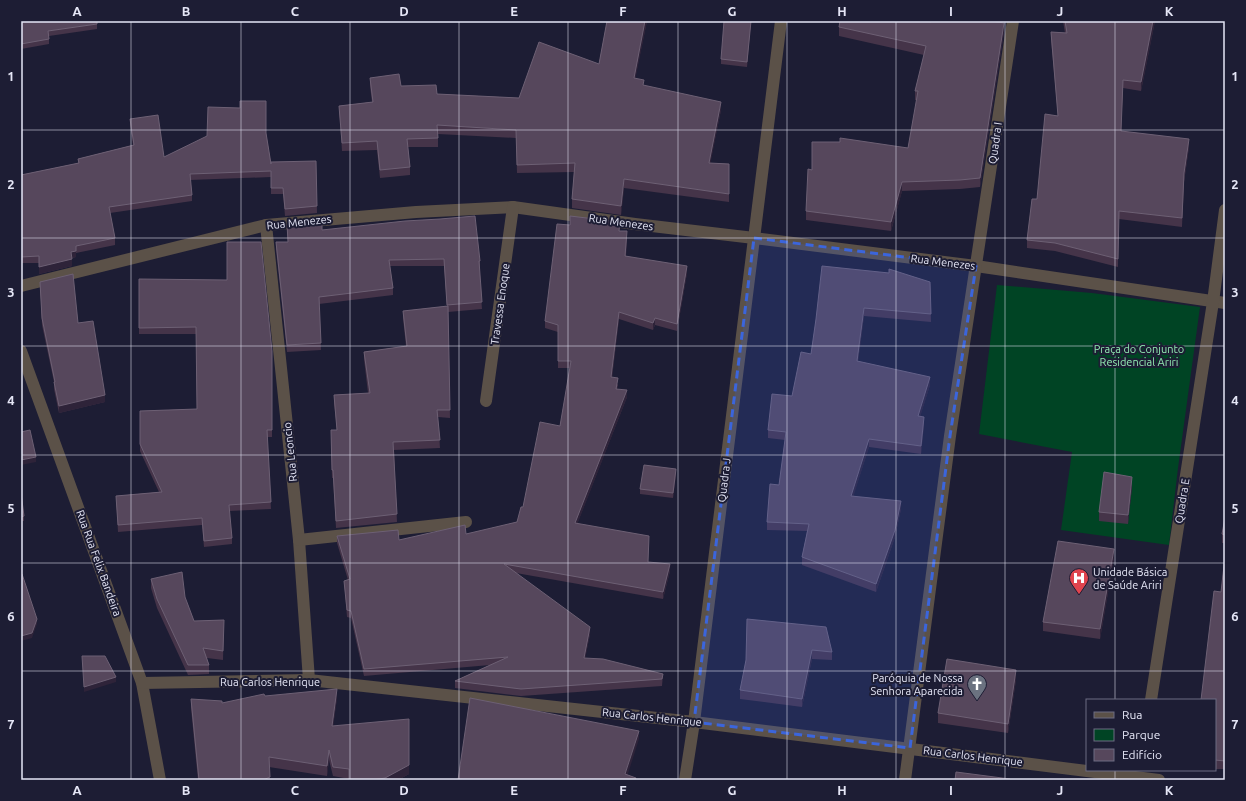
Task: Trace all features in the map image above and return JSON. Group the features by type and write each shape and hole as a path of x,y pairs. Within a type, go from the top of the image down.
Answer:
{"street":[{"path":"754,238 781,21"},
{"name":"Quadra I","path":"976,266 1013,21"},
{"name":"Rua Menezes","path":"21,286 266,225 416,212 513,206 635,224 976,266 1219,303"},
{"name":"Travessa Enoque","path":"486,401 513,206"},
{"name":"Quadra E","path":"1151,699 1219,303 1225,210"},
{"name":"Rua Leoncio","path":"266,225 299,540 310,680"},
{"name":"Quadra J","path":"685,780 694,722 754,238"},
{"path":"905,780 950,436 976,266"},
{"name":"Rua Rua Felix Bandeira","path":"21,351 142,683 160,780"},
{"path":"299,540 466,522"},
{"name":"Rua Carlos Henrique","path":"142,683 310,680 694,722 1086,770"},
{"name":"Rua Carlos Henrique","path":"1098,771 1159,780"}],"highlighted area":[{"path":"754,238 976,266 950,436 910,748 694,722"}],"green space":[{"name":"Praça do Conjunto Residencial Ariri","path":"997,285 1092,293 1200,307 1169,545 1061,530 1072,452 979,434"}],"building":[{"path":"21,21 97,21 97,24 48,31 49,39 21,44"},
{"path":"607,21 645,21 634,78 644,80 643,85 721,102 709,163 729,164 729,194 624,179 621,206 572,199 575,163 517,165 516,130 437,125 438,138 407,139 410,167 380,170 377,141 342,143 339,106 373,102 370,78 399,74 401,86 436,85 437,94 519,98 539,42 599,64"},
{"path":"724,21 751,21 747,62 721,59"},
{"path":"840,21 992,21 1004,23 980,178 902,182 891,222 806,211 808,169 812,170 812,142 840,142 840,138 908,148 918,91 915,91 926,46 839,27"},
{"path":"1065,21 1153,21 1141,82 1123,80 1121,131 1189,139 1184,173 1182,218 1119,211 1118,259 1055,243 1027,240 1032,199 1037,199 1045,114 1058,116 1051,32 1067,33"},
{"path":"240,101 266,101 266,133 271,164 271,162 316,161 317,206 285,209 283,188 271,188 271,171 190,174 192,195 109,207 115,238 76,246 76,251 71,252 72,259 39,267 39,256 21,257 21,175 79,163 78,159 134,145 130,119 158,115 164,157 207,136 208,107 240,108"},
{"path":"475,216 480,261 482,302 447,305 444,259 389,260 393,288 319,297 321,343 287,345 276,242 288,242 287,224 317,221 317,224 322,223 322,230 405,221"},
{"path":"570,216 620,222 619,231 627,231 625,256 687,266 677,324 655,318 653,323 619,312 611,377 618,378 616,389 627,390 575,523 649,536 648,562 670,564 663,592 504,564 590,627 584,658 603,659 663,674 662,679 521,689 455,681 508,657 364,669 351,611 347,610 344,581 350,579 337,536 398,530 399,540 465,525 466,534 517,522 521,507 523,507 540,422 560,426 571,361 558,361 558,325 545,321 557,224 570,225"},
{"path":"227,242 261,242 272,351 272,430 267,430 271,502 229,505 232,538 204,541 202,518 118,525 116,496 162,492 140,444 140,411 197,409 196,327 139,328 139,279 227,280"},
{"path":"822,266 889,273 889,269 930,282 931,314 864,308 857,361 930,377 918,416 924,417 921,446 869,439 851,496 901,501 895,530 876,584 802,557 809,524 767,522 770,484 779,485 786,432 768,430 772,394 792,396 801,352 811,354"},
{"path":"73,274 78,323 93,321 105,395 59,406 42,318 40,282"},
{"path":"448,306 450,410 437,410 440,440 393,442 397,514 336,521 331,430 337,430 334,395 370,393 364,352 407,346 403,311"},
{"path":"30,430 36,457 21,460 21,432"},
{"path":"644,465 676,469 673,493 640,489"},
{"path":"1104,472 1132,477 1128,515 1099,512"},
{"path":"21,493 24,516 21,517"},
{"path":"1225,518 1225,535 1222,534"},
{"name":"Unidade Básica de Saúde Ariri","path":"1058,541 1114,549 1100,629 1043,622"},
{"path":"1225,557 1225,761 1216,760 1216,699 1201,699 1214,591 1221,592"},
{"path":"182,572 185,597 194,621 224,620 223,651 203,648 209,665 188,665 157,599 151,579"},
{"path":"21,574 37,619 32,633 21,636"},
{"path":"747,619 826,627 832,652 812,650 802,699 740,690 746,660"},
{"path":"82,656 105,656 116,677 84,687"},
{"name":"Paróquia de Nossa Senhora Aparecida","path":"947,659 1016,670 1008,724 938,713"},
{"path":"337,689 332,726 409,719 409,765 385,778 373,780 349,780 349,769 333,767 329,750 327,766 269,757 270,777 263,780 199,780 191,699 222,701 222,703 264,694 265,696"},
{"path":"470,698 639,731 625,774 636,778 635,780 458,780"},
{"path":"956,772 1010,779 1010,780 955,780"}],"place":[{"name":"Unidade Básica de Saúde Ariri","path":"1079,595"},
{"name":"Paróquia de Nossa Senhora Aparecida","path":"977,701"}]}
